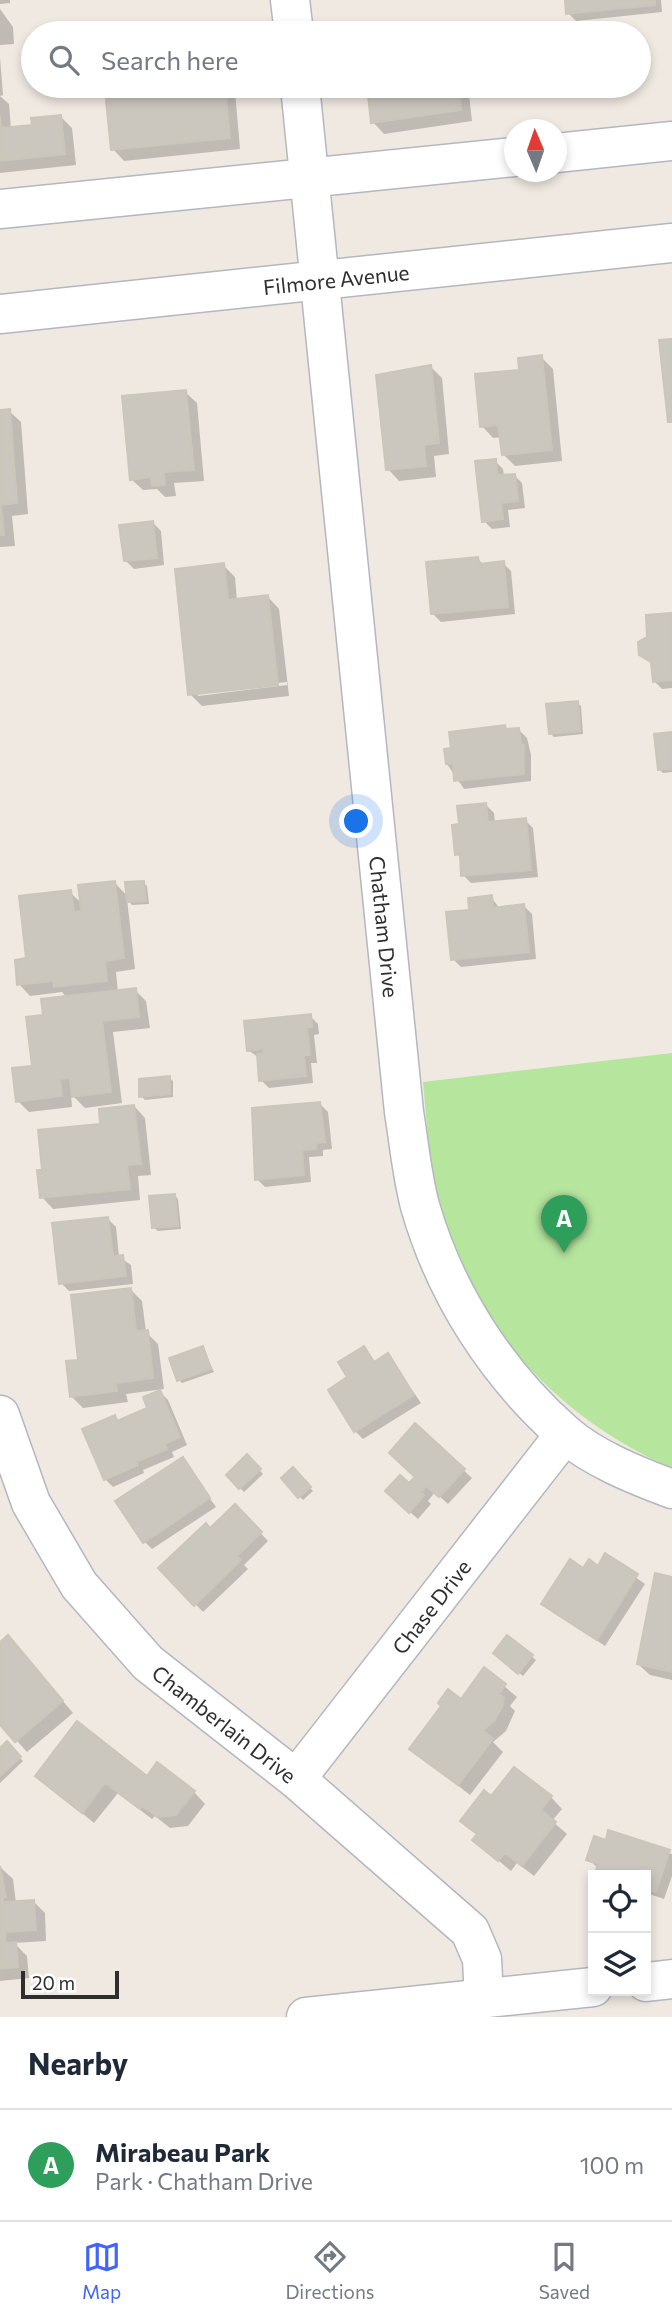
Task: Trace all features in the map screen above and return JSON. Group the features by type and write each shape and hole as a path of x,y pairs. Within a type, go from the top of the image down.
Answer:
{"street":[{"path":"290,0 293,21"},
{"name":"Chatham Drive","path":"301,98 404,1112 419,1204 438,1259 470,1320 503,1369 565,1434 630,1473 672,1489"},
{"path":"567,152 672,141"},
{"path":"0,209 504,158"},
{"name":"Filmore Avenue","path":"0,314 672,243"},
{"name":"Chamberlain Drive","path":"0,1415 31,1503 79,1585 148,1663 296,1779 470,1931 482,1959 484,1998"},
{"name":"Chase Drive","path":"296,1779 565,1434"},
{"path":"651,1981 672,1979"},
{"path":"306,2017 588,1988"}],"green space":[{"path":"672,1053 672,1468 631,1448 593,1424 558,1396 526,1365 499,1330 475,1292 456,1252 441,1208 431,1161 423,1082"}],"building":[{"path":"565,0 655,0 655,5 566,14"},
{"path":"106,98 226,98 230,138 111,150"},
{"path":"368,98 460,98 461,110 371,123"},
{"path":"61,115 65,154 0,161 0,116 1,128 32,125 31,118"},
{"path":"672,339 672,422 668,422 659,340"},
{"path":"542,355 552,450 502,455 498,425 480,427 475,374 519,370 518,358"},
{"path":"431,365 439,443 424,445 426,466 386,470 376,375"},
{"path":"186,390 194,470 164,472 165,485 152,486 151,477 130,480 122,396"},
{"path":"10,409 17,503 1,505 4,535 0,535 0,410"},
{"path":"496,459 497,475 515,474 518,501 501,503 503,519 482,522 475,461"},
{"path":"153,521 157,558 124,561 119,525"},
{"path":"478,557 479,564 504,561 508,607 431,614 426,562"},
{"path":"224,563 228,600 268,595 278,685 188,695 175,569"},
{"path":"672,613 672,680 653,682 651,662 639,655 638,642 647,637 646,615"},
{"path":"578,701 580,731 549,734 546,704"},
{"path":"505,725 506,729 519,728 521,745 524,745 524,774 454,781 453,764 446,764 444,749 451,748 449,732"},
{"path":"672,732 672,769 658,770 654,734"},
{"path":"486,803 488,822 526,818 531,870 461,876 460,854 455,855 452,825 459,824 457,806"},
{"path":"115,881 124,958 105,961 107,981 54,987 53,981 17,985 15,960 26,958 19,896 71,890 74,912 81,911 78,885"},
{"path":"144,881 146,901 127,902 125,882"},
{"path":"492,895 493,908 524,904 529,952 451,960 446,912 469,910 468,898"},
{"path":"136,988 139,1017 102,1021 111,1092 72,1097 70,1078 60,1079 62,1096 16,1102 12,1068 32,1066 26,1017 43,1015 41,999"},
{"path":"311,1014 312,1027 307,1027 310,1055 304,1055 306,1076 259,1081 257,1054 264,1053 263,1049 247,1051 244,1021"},
{"path":"170,1076 170,1094 139,1097 139,1079"},
{"path":"320,1102 325,1142 316,1143 316,1149 302,1150 304,1175 255,1180 252,1108"},
{"path":"134,1105 141,1164 127,1165 130,1189 40,1198 37,1170 42,1170 38,1130 100,1124 99,1109"},
{"path":"175,1194 178,1226 152,1228 149,1196"},
{"path":"108,1217 113,1256 123,1255 126,1276 59,1284 52,1223"},
{"path":"131,1288 136,1331 148,1330 153,1378 116,1383 117,1391 70,1397 66,1361 78,1360 71,1295"},
{"path":"203,1346 211,1369 177,1381 169,1358"},
{"path":"364,1346 374,1362 388,1353 414,1395 354,1432 328,1390 347,1377 338,1362"},
{"path":"160,1390 180,1437 165,1444 167,1449 104,1480 82,1429 115,1415 117,1421 147,1408 143,1397"},
{"path":"415,1423 465,1469 439,1497 426,1486 421,1492 424,1495 409,1513 385,1491 400,1475 409,1483 415,1477 389,1453"},
{"path":"247,1454 261,1469 239,1489 226,1475"},
{"path":"183,1457 210,1498 143,1543 115,1501"},
{"path":"293,1467 311,1487 298,1498 281,1478"},
{"path":"235,1504 262,1532 237,1556 241,1560 194,1606 158,1568 206,1523 210,1528"},
{"path":"605,1553 638,1574 597,1640 541,1604 570,1559 583,1568 589,1559 598,1566"},
{"path":"655,1573 672,1577 672,1672 637,1664"},
{"path":"8,1635 63,1701 15,1742 0,1725 0,1642"},
{"path":"507,1635 533,1655 518,1674 493,1653"},
{"path":"484,1667 506,1684 499,1694 504,1698 503,1705 495,1720 483,1730 493,1739 458,1785 409,1749 441,1706 438,1703 448,1689 461,1699"},
{"path":"77,1721 147,1776 157,1762 195,1791 176,1815 157,1817 142,1806 140,1809 105,1783 82,1813 35,1776"},
{"path":"7,1741 21,1757 0,1776 0,1748"},
{"path":"514,1767 552,1796 541,1810 556,1822 522,1866 505,1853 498,1861 472,1840 477,1834 460,1821 484,1790 491,1796"},
{"path":"608,1830 670,1850 656,1892 651,1890 651,1870 596,1870 598,1864 586,1860 594,1836 606,1840"},
{"path":"0,1866 6,1897 3,1897 3,1902 34,1900 36,1930 5,1932 6,1943 16,1942 18,1967 0,1969"}],"place":[{"name":"Mirabeau Park","path":"564,1253"}]}
